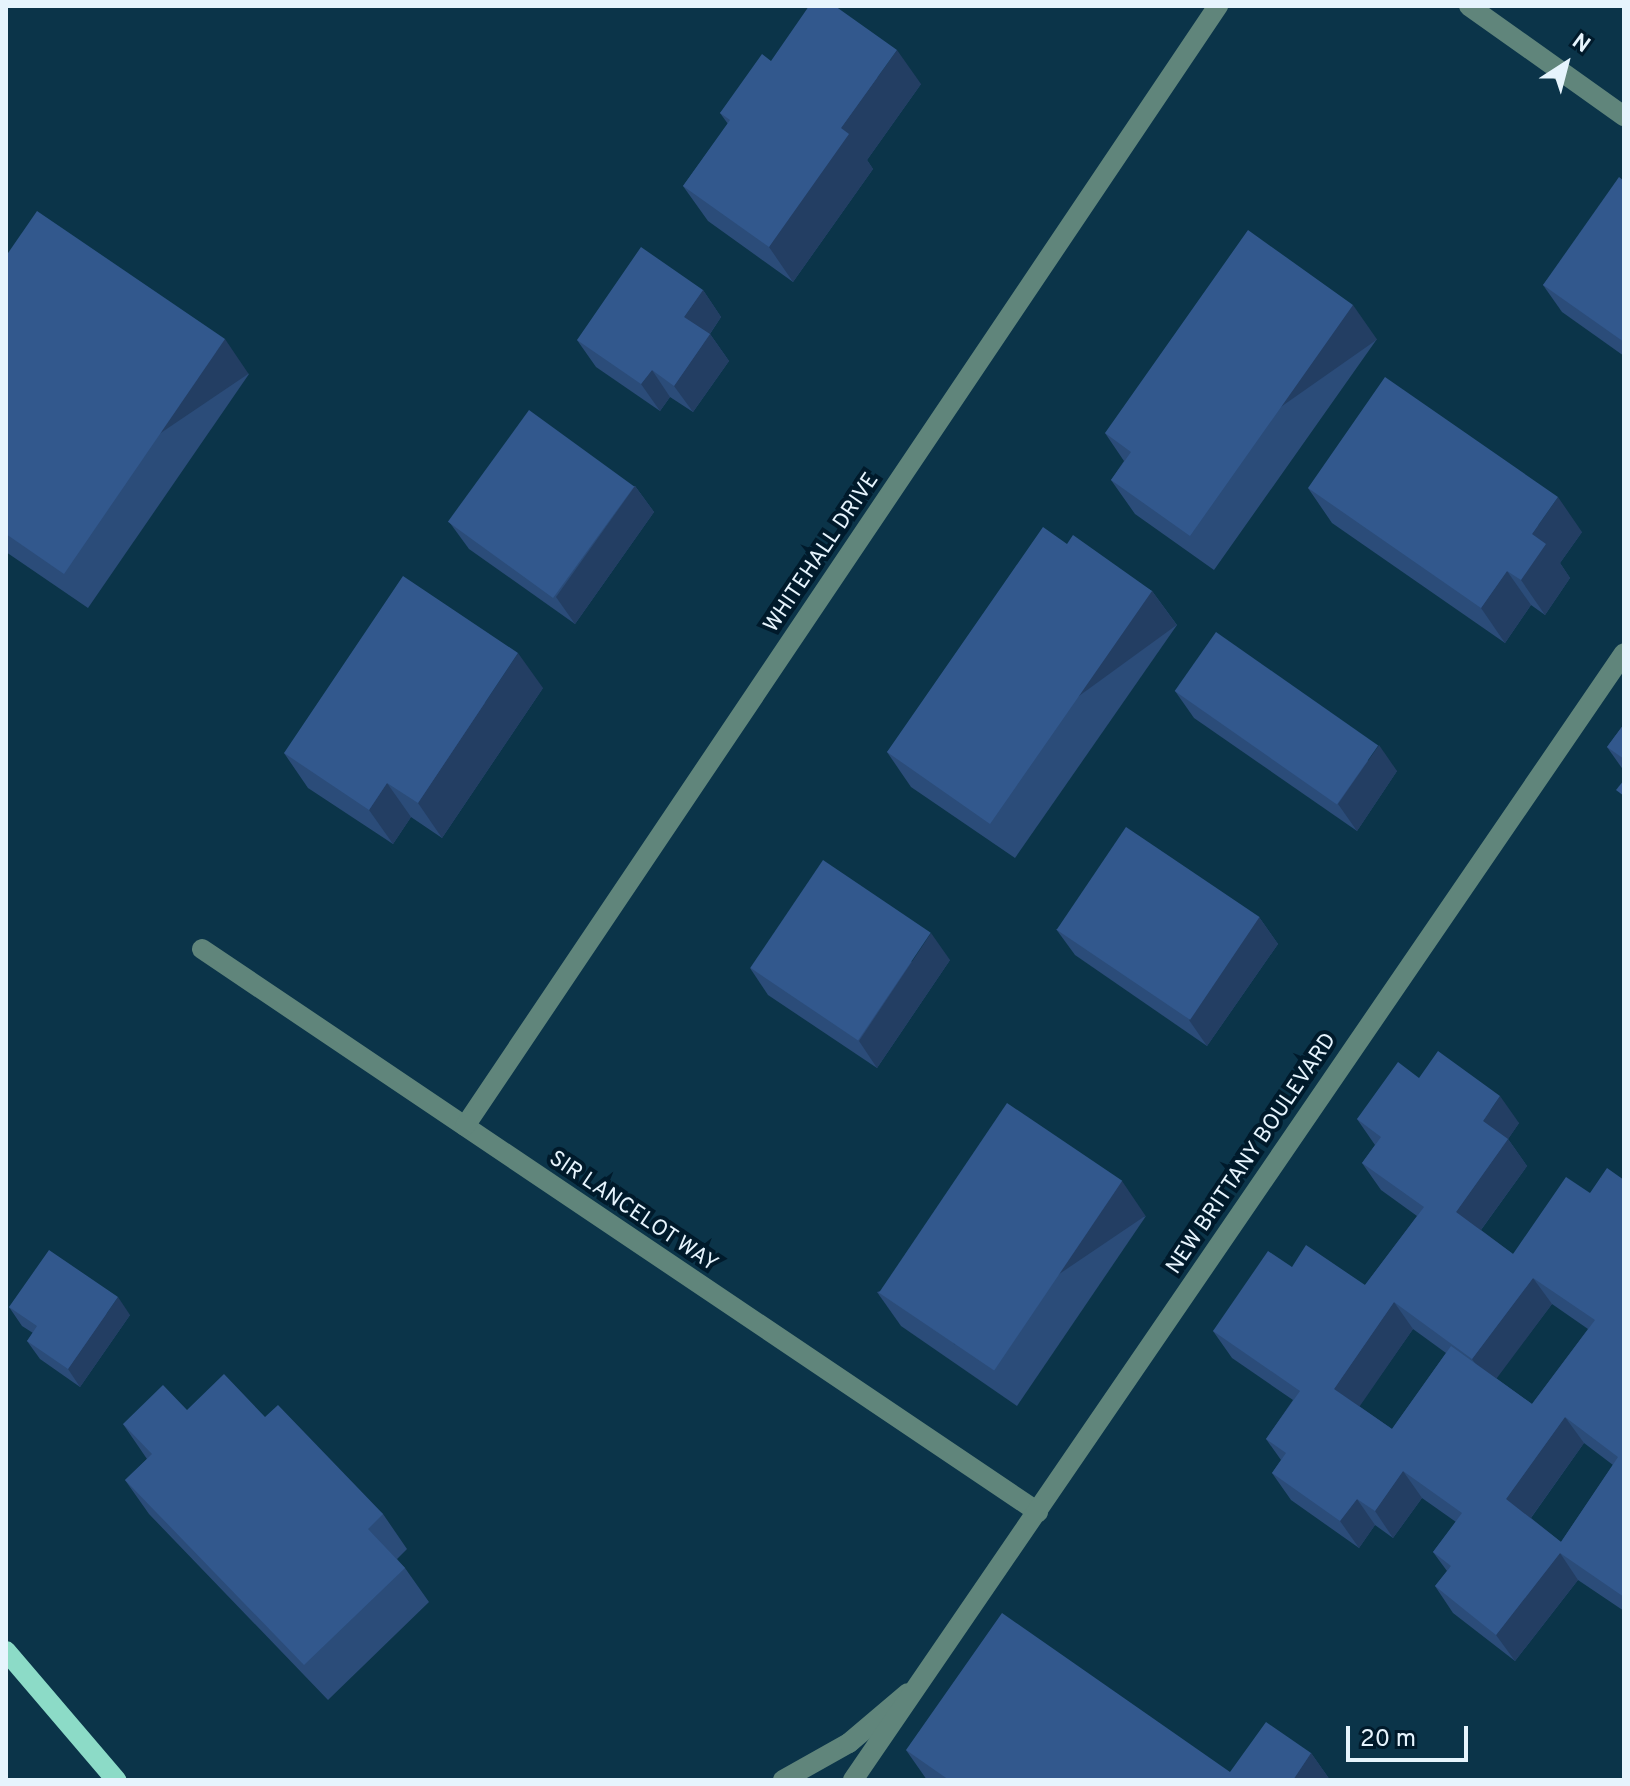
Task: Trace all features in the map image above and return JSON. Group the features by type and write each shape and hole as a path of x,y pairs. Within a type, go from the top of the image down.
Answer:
{"main road":[{"path":"6,1651 116,1780"}],"street":[{"name":"WHITEHALL DRIVE","path":"465,1126 1218,6"},
{"path":"1469,6 1624,116"},
{"name":"NEW BRITTANY BOULEVARD","path":"853,1780 1624,653"},
{"name":"SIR LANCELOT WAY","path":"202,949 1038,1512"},
{"name":"NEW BRITTANY BOULEVARD","path":"783,1780 849,1743 920,1682"}],"building":[{"path":"809,6 835,6 897,50 841,128 849,134 769,247 683,186 730,120 720,113 762,54 771,61"},
{"path":"1619,177 1624,181 1624,342 1543,285"},
{"path":"37,211 225,339 64,574 6,534 6,256"},
{"path":"1248,230 1353,305 1190,536 1111,480 1131,452 1105,433"},
{"path":"641,247 703,290 684,317 710,334 674,386 652,370 641,384 577,340"},
{"path":"1385,377 1558,497 1532,534 1546,544 1521,580 1507,571 1481,608 1308,488"},
{"path":"529,410 634,486 553,598 448,522"},
{"path":"1043,527 1067,544 1073,535 1152,591 990,824 887,752"},
{"path":"403,576 518,653 418,803 387,783 369,810 284,753"},
{"path":"1216,632 1378,746 1337,805 1175,691"},
{"path":"1624,724 1624,759 1607,747"},
{"path":"1624,780 1624,796 1616,790"},
{"path":"1126,827 1259,917 1190,1020 1057,930"},
{"path":"823,860 931,933 858,1040 750,968"},
{"path":"1438,1051 1500,1096 1483,1121 1508,1139 1456,1212 1513,1254 1566,1177 1590,1193 1607,1168 1624,1180 1624,1597 1560,1553 1496,1635 1435,1586 1451,1566 1433,1552 1462,1513 1403,1471 1375,1511 1357,1499 1340,1521 1272,1473 1286,1453 1266,1439 1300,1391 1213,1331 1268,1251 1292,1267 1306,1245 1365,1285 1424,1207 1362,1163 1381,1137 1357,1119 1398,1062 1419,1078","holes":["1533,1278 1595,1320 1532,1404 1451,1346 1392,1429 1334,1389 1394,1302 1472,1359","1565,1417 1618,1457 1561,1542 1506,1499"]},
{"path":"1007,1103 1122,1181 994,1371 879,1293"},
{"path":"49,1250 118,1297 68,1369 27,1341 37,1326 9,1307"},
{"path":"224,1374 265,1417 278,1405 383,1514 368,1529 405,1568 304,1665 125,1480 152,1454 123,1424 163,1385 187,1410"},
{"path":"1002,1613 1230,1772 1266,1722 1311,1753 1293,1780 949,1780 906,1750"}]}
